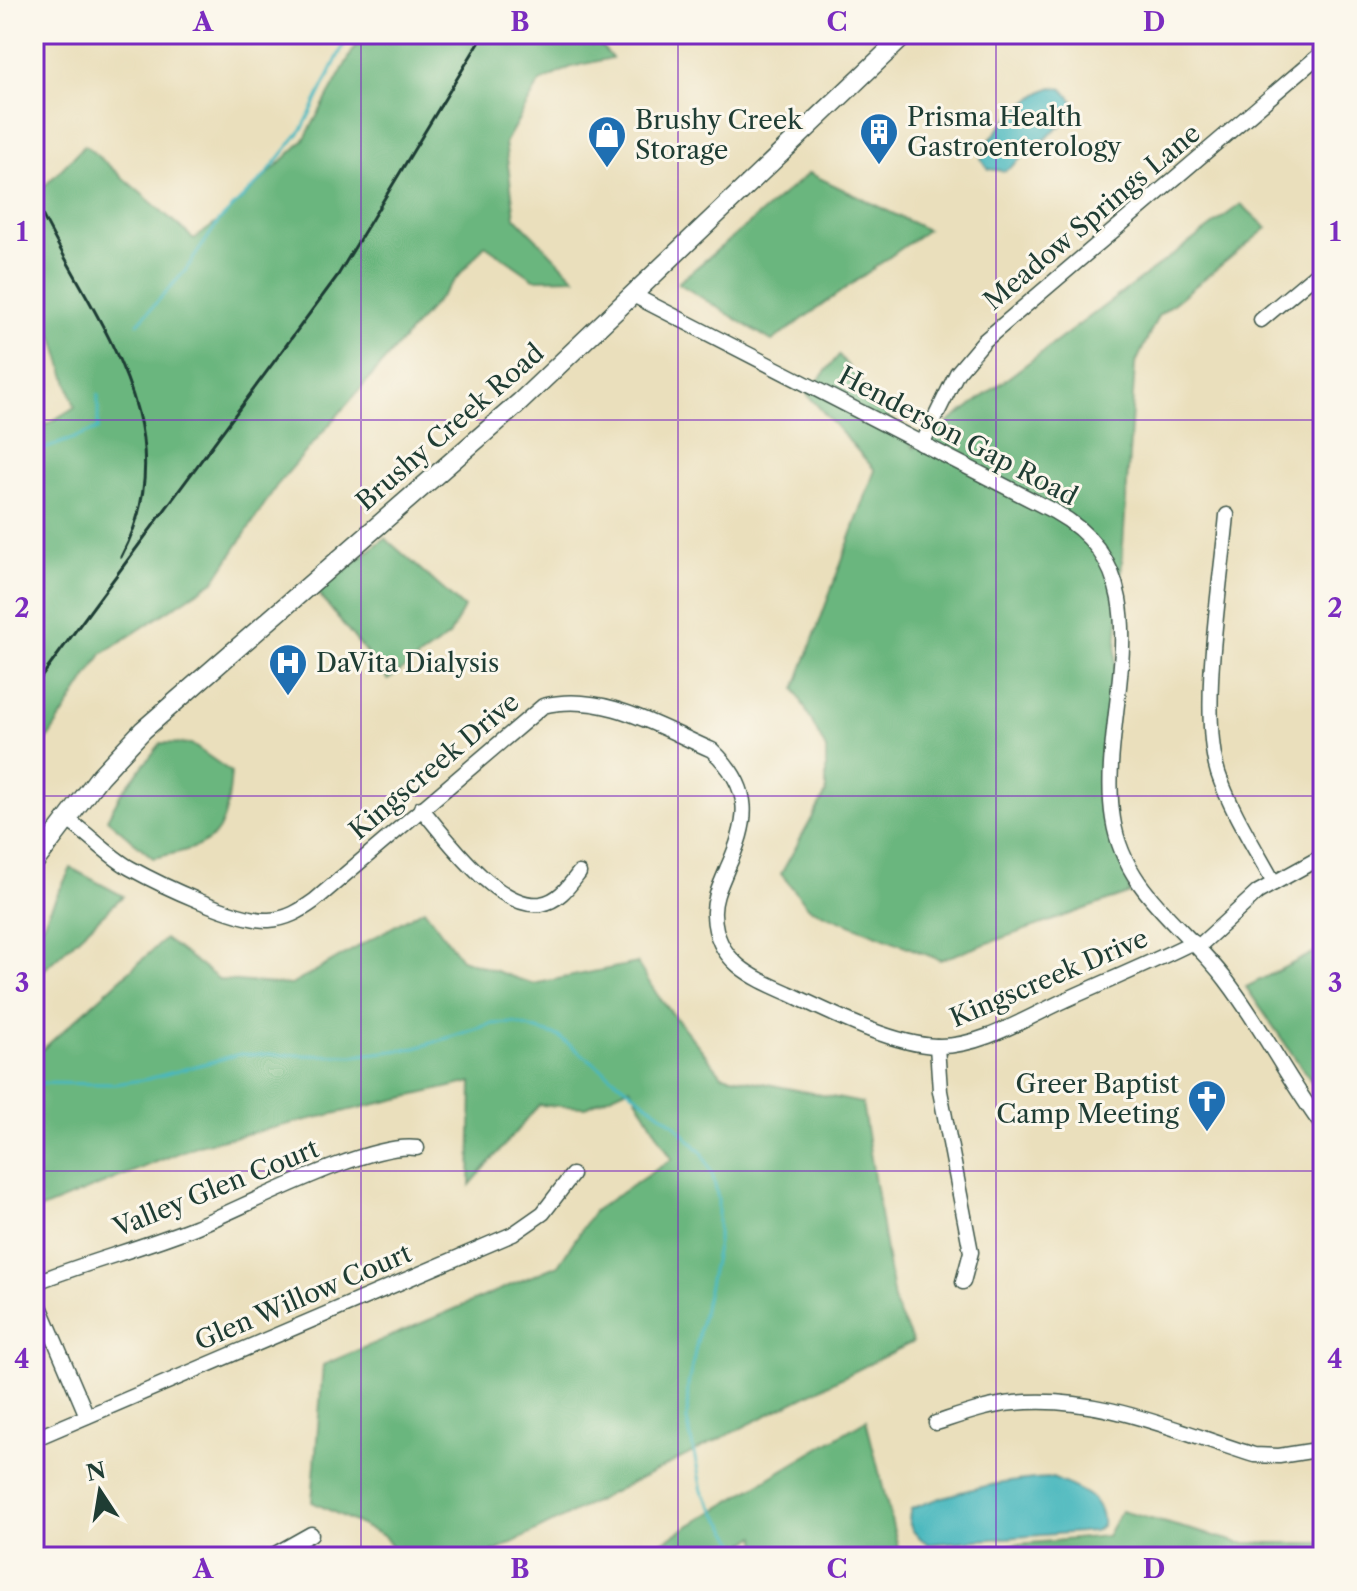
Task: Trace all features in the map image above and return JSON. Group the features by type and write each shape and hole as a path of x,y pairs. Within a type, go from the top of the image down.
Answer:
{"main road":[{"name":"Brushy Creek Road","path":"34,863 66,819 143,730 478,439 906,34"}],"street":[{"name":"Meadow Springs Lane","path":"922,444 957,373 984,341 1323,52"},
{"path":"1261,320 1323,268"},
{"name":"Henderson Gap Road","path":"633,295 1067,519 1089,536 1105,557 1122,615 1123,640 1109,773 1118,842 1140,888 1196,944 1244,1006 1323,1127"},
{"path":"1227,515 1211,701 1213,752 1229,797 1274,883"},
{"name":"Kingscreek Drive","path":"66,819 128,867 227,911 249,919 270,920 294,914 314,901 543,706 564,700 587,700 613,707 712,750 737,778 745,814 734,855 717,892 714,914 726,954 742,972 880,1031 937,1046 968,1042 1196,944"},
{"path":"421,808 493,888 523,903 542,904 560,896 579,873"},
{"path":"1196,944 1274,883 1323,856"},
{"path":"937,1046 940,1091 971,1252 963,1282"},
{"name":"Valley Glen Court","path":"34,1283 195,1227 365,1154 399,1145 417,1148"},
{"name":"Glen Willow Court","path":"34,1439 513,1234 543,1213 572,1175"},
{"path":"34,1292 87,1416"},
{"path":"936,1423 1011,1403 1049,1401 1100,1406 1254,1455 1279,1456 1323,1449"},
{"path":"270,1557 311,1534"}],"green space":[{"path":"362,34 590,34 612,58 571,67 540,82 505,143 515,217 575,278 534,279 485,245 277,485 215,580 102,654 34,760 34,432 75,407 54,338 34,295 34,197 85,145 194,239 219,221 304,140"},
{"path":"809,173 927,230 772,341 678,283"},
{"path":"1241,204 1267,228 1158,316 1135,365 1107,785 1130,893 940,960 809,908 781,874 826,793 826,749 795,689 875,470 807,394 839,355 914,448"},
{"path":"385,538 464,608 449,636 388,680 317,592"},
{"path":"161,743 191,744 231,772 226,812 214,835 191,848 153,858 107,819 120,795"},
{"path":"71,868 123,896 34,979 34,941"},
{"path":"424,909 461,959 533,984 637,963 658,996 722,1075 862,1103 895,1306 913,1342 484,1557 399,1557 384,1536 312,1502 323,1365 558,1265 594,1211 672,1159 630,1087 586,1107 539,1105 470,1185 472,1082 198,1145 34,1212 34,1057 165,939 220,980 291,985"},
{"path":"1323,948 1323,1098 1246,987"},
{"path":"866,1420 900,1555 1107,1536 1121,1511 1240,1543 1323,1543 1323,1557 761,1557 756,1536 728,1557 637,1557"}],"water":[{"path":"1053,87 1063,89 1073,101 1069,119 1011,167 1004,171 988,169 981,159 1000,128 1033,97"},
{"path":"1052,1478 1094,1500 1102,1516 1102,1526 1094,1531 928,1544 910,1525 911,1509 945,1496 998,1484"}],"waterway":[{"path":"138,323 185,271 219,221 264,177 303,128 349,34"},
{"path":"34,453 98,429 98,395"},
{"path":"34,1083 115,1084 148,1079 240,1054 353,1056 416,1048 491,1024 513,1023 558,1036 673,1123 703,1154 713,1176 718,1199 718,1242 688,1385 687,1420 702,1491 746,1557"}],"railway":[{"path":"34,687 338,275 484,34"},
{"path":"34,198 104,327 124,371 139,416 145,461 140,508 121,557"}],"place":[{"name":"Prisma Health Gastroenterology","path":"879,166"},
{"name":"Brushy Creek Storage","path":"607,169"},
{"name":"DaVita Dialysis","path":"288,697"},
{"name":"Greer Baptist Camp Meeting","path":"1207,1133"}]}
